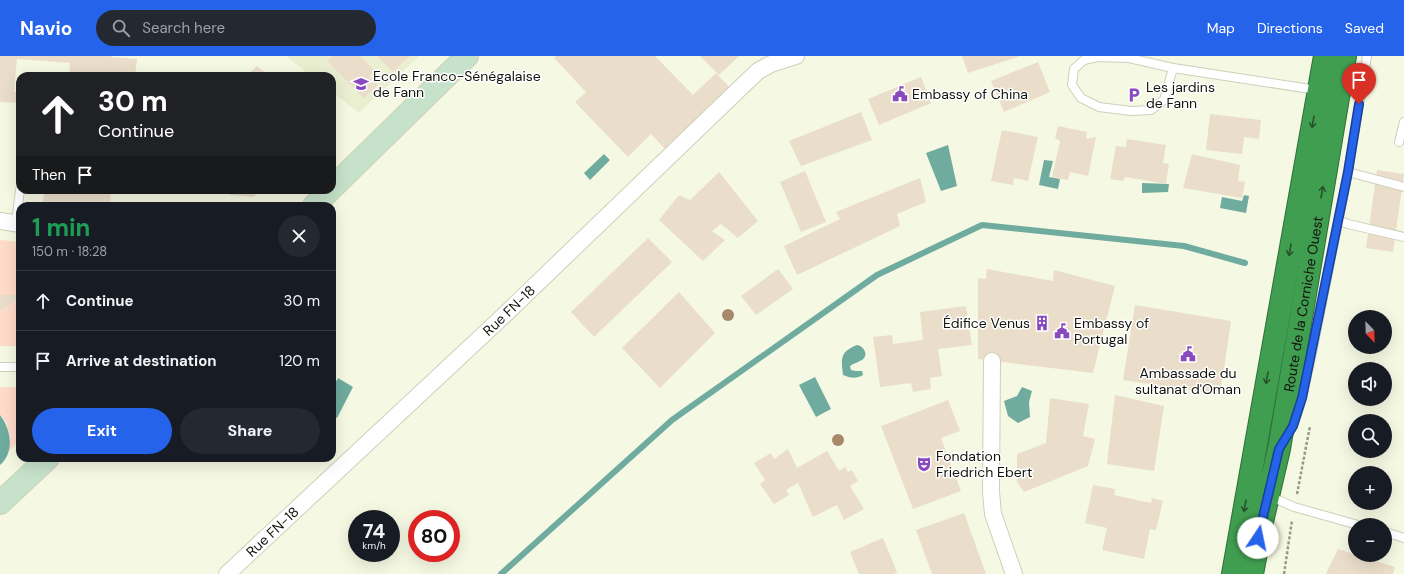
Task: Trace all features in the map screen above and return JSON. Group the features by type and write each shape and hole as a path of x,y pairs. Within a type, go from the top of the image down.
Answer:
{"highway":[{"name":"Route de la Corniche Ouest","path":"1232,574 1325,56"},
{"name":"Route de la Corniche Ouest","path":"1252,574 1261,526 1279,449 1345,56"},
{"path":"1261,526 1267,548 1268,574"}],"street":[{"path":"336,184 467,56"},
{"name":"Rue FN-18","path":"227,574 491,327 758,71 771,64 796,56"},
{"path":"318,202 326,194"},
{"path":"0,221 16,224"},
{"path":"992,361 991,492 993,514 1014,574"},
{"path":"0,503 44,462"}],"lane":[{"path":"1279,449 1293,426 1302,398 1348,172 1366,56"},
{"path":"1173,68 1164,100 1151,110 1131,111 1099,107 1081,98 1072,85 1074,69 1084,60 1098,57 1129,58 1173,68 1318,90"},
{"path":"1399,142 1404,122"},
{"path":"1348,172 1404,187"},
{"path":"1338,220 1348,224 1404,237"},
{"path":"0,367 16,367"},
{"path":"1268,495 1294,508 1348,522"},
{"path":"1392,534 1404,538"}],"shaded area":[{"name":"Ecole Franco-Sénégalaise de Fann","path":"286,56 419,56 359,113 336,95 336,72 306,72"},
{"path":"0,240 16,242 16,295 0,295"},
{"path":"16,300 16,346 0,346 0,312"},
{"path":"0,387 16,387 16,444 9,451 10,437 6,422 0,415"}],"water":[{"path":"948,145 957,186 941,191 926,153"},
{"path":"604,154 610,160 590,180 584,173"},
{"path":"1044,160 1053,161 1049,177 1060,179 1058,189 1039,185"},
{"path":"1142,183 1169,184 1168,192 1142,193"},
{"path":"1244,195 1249,196 1246,213 1220,208 1222,197 1242,201"},
{"path":"857,345 864,349 865,356 862,360 850,366 851,370 862,371 863,375 853,378 848,377 843,375 843,356 847,350"},
{"path":"815,377 831,409 816,417 799,385"},
{"path":"338,378 353,387 337,418 336,417 336,382"},
{"path":"1022,387 1032,391 1029,402 1030,417 1018,423 1008,416 1004,401 1017,396"},
{"path":"0,415 7,427 10,440 8,454 0,465"}],"building":[{"path":"0,56 112,56 111,57 137,59 135,72 69,72 70,63 17,59 14,92 16,92 16,103 0,102"},
{"path":"333,56 360,56 375,71 369,76 378,85 364,98 327,61"},
{"path":"410,56 393,72 378,57"},
{"path":"556,56 655,56 693,95 716,73 732,90 668,152 651,134 628,157 575,102 586,92 554,58"},
{"path":"700,56 739,56 719,75"},
{"path":"962,56 1020,56 968,73"},
{"path":"1038,62 1050,92 1004,112 991,81"},
{"path":"257,66 264,72 251,72"},
{"path":"921,77 931,103 879,125 868,99"},
{"path":"861,112 872,140 801,166 789,141"},
{"path":"1210,114 1261,120 1259,139 1244,137 1242,154 1206,150"},
{"path":"1058,126 1087,132 1086,139 1096,137 1088,176 1070,172 1068,180 1052,177 1060,141 1055,138"},
{"path":"1002,130 1038,137 1028,181 1014,178 1013,185 991,181"},
{"path":"1127,139 1166,145 1163,163 1169,164 1166,184 1125,177 1123,181 1110,179 1116,146 1126,147"},
{"path":"1192,154 1240,165 1238,181 1245,182 1242,198 1183,188"},
{"path":"1377,170 1404,174 1393,252 1366,248"},
{"path":"805,171 826,222 801,232 780,182"},
{"path":"719,172 758,221 738,238 721,224 712,231 725,240 703,261 659,220 679,195 690,200"},
{"path":"920,178 926,202 897,214 900,226 797,275 784,246 840,219 836,212"},
{"path":"44,194 111,194 110,202 43,202"},
{"path":"230,194 258,194 253,197"},
{"path":"648,238 672,262 594,337 571,312"},
{"path":"778,269 793,289 756,315 741,296"},
{"name":"Édifice Venus","path":"987,269 1053,281 1054,270 1115,286 1093,373 978,359 978,278 986,279"},
{"path":"679,292 715,333 660,388 622,348"},
{"path":"0,295 16,295 16,300 0,312"},
{"path":"1135,305 1231,321 1220,395 1123,380"},
{"path":"966,306 972,345 938,349 942,376 930,378 931,389 913,392 911,383 880,387 873,337 892,335 893,344 923,340 920,312"},
{"path":"1115,395 1164,406 1154,471 1107,464"},
{"path":"1050,398 1089,404 1083,436 1095,439 1088,466 1024,492 1017,482 1017,454 1046,443"},
{"name":"Fondation Friedrich Ebert","path":"948,400 960,431 941,438 961,491 913,509 881,426"},
{"path":"788,449 797,468 827,451 839,471 845,467 848,472 852,470 858,481 850,486 864,509 844,520 837,505 813,517 798,483 786,490 789,495 774,504 760,484 765,480 754,463 771,453 774,459"},
{"path":"1093,485 1115,489 1114,495 1151,503 1152,498 1163,501 1156,530 1150,529 1144,559 1102,550 1107,528 1085,523"},
{"path":"964,513 986,574 932,574 916,530"},
{"path":"883,538 897,572 894,574 859,574 850,552"},
{"path":"1338,549 1348,552 1348,562 1379,562 1395,567 1393,574 1326,574"}],"waterway":[{"path":"501,574 672,420 877,275 982,225 1184,246 1245,263"}],"place":[{"name":"Ecole Franco-Sénégalaise de Fann","path":"361,84"},
{"name":"Embassy of China","path":"900,94"},
{"name":"Les jardins de Fann","path":"1134,95"},
{"name":"Édifice Venus","path":"1042,323"},
{"name":"Embassy of Portugal","path":"1062,331"},
{"name":"Ambassade du sultanat d'Oman","path":"1188,354"},
{"name":"Fondation Friedrich Ebert","path":"924,464"}],"route":[{"path":"1258,538 1279,449 1293,426 1302,398 1348,172 1359,104"}]}
